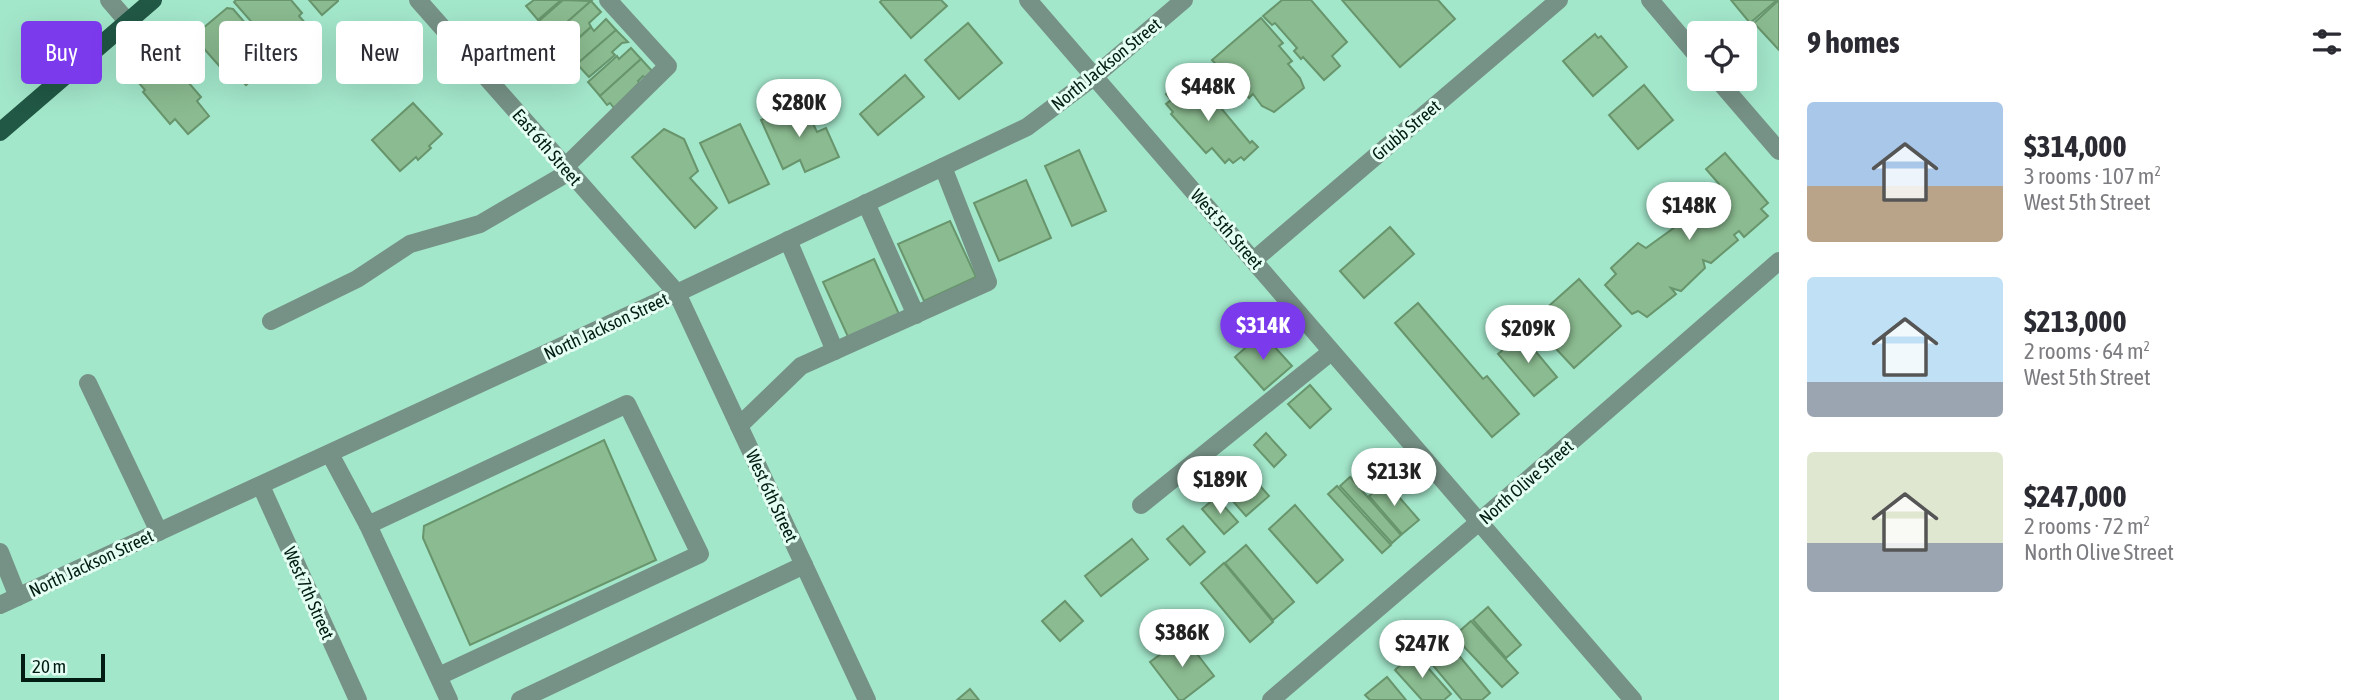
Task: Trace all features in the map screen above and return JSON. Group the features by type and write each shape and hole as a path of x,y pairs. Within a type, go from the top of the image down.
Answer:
{"main road":[{"path":"129,21 153,0"},
{"path":"0,132 116,32"}],"street":[{"path":"109,0 127,21"},
{"name":"East 6th Street","path":"418,0 677,293"},
{"path":"271,321 357,279 410,244 480,224 567,169 668,66 608,0"},
{"name":"West 5th Street","path":"1028,0 1633,700"},
{"name":"North Jackson Street","path":"0,605 677,293 1027,127 1095,76 1184,0"},
{"name":"Grubb Street","path":"1254,260 1559,0"},
{"path":"1650,0 1687,44"},
{"path":"1727,91 1779,151"},
{"path":"739,426 801,366 988,282 943,167"},
{"path":"866,203 916,315"},
{"path":"788,240 835,351"},
{"name":"North Olive Street","path":"1271,700 1779,261"},
{"name":"West 6th Street","path":"677,293 867,700"},
{"path":"1141,505 1331,352"},
{"path":"88,383 159,532"},
{"path":"368,525 627,404 700,554 439,676"},
{"path":"330,454 368,525 449,700"},
{"name":"West 7th Street","path":"261,486 358,700"},
{"path":"0,552 18,597"},
{"path":"520,700 804,565"}],"building":[{"path":"291,0 302,13 299,16 303,21 251,21 234,2"},
{"path":"309,0 338,0 338,1 322,15"},
{"path":"534,0 561,0 538,20 526,6"},
{"path":"563,0 591,1 568,21 539,21"},
{"path":"941,0 947,6 911,38 880,2"},
{"path":"1282,0 1311,0 1347,42 1332,56 1340,66 1324,80 1294,51 1297,48 1275,23 1272,25 1263,16"},
{"path":"1342,0 1438,0 1455,19 1400,67"},
{"path":"1731,0 1777,0 1752,21 1748,21"},
{"path":"1779,0 1779,50 1757,26 1756,21"},
{"path":"591,1 601,12 589,23 591,27 580,36 580,21 568,21"},
{"path":"227,8 233,9 243,21 219,21 219,66 205,50 205,26"},
{"path":"1261,18 1283,43 1279,46 1292,61 1288,64 1300,78 1304,88 1274,112 1262,106 1253,94 1249,98 1212,60"},
{"path":"606,19 616,30 580,61 580,37 591,27 594,31"},
{"path":"968,23 1002,63 959,99 925,60"},
{"path":"616,30 628,42 622,43 612,52 615,55 589,77 580,67 580,61"},
{"path":"1595,34 1598,38 1601,36 1627,67 1593,96 1563,61"},
{"path":"631,48 641,59 600,96 588,82 617,56 619,59"},
{"path":"641,59 653,72 646,78 643,76 614,108 610,103 607,105 600,96"},
{"path":"905,75 924,97 878,135 860,114"},
{"path":"1192,78 1201,84 1250,143 1252,141 1258,147 1244,160 1241,157 1233,163 1229,159 1225,163 1212,148 1206,153 1171,114 1173,112 1166,104 1171,100 1166,94 1174,87 1180,89"},
{"path":"140,84 190,84 201,97 197,101 209,116 188,134 175,119 170,124 143,92 145,90"},
{"path":"1644,85 1673,120 1638,149 1609,115"},
{"path":"802,101 817,132 826,128 839,157 805,172 800,160 783,169 761,120"},
{"path":"413,103 442,134 418,160 416,157 400,171 372,140"},
{"path":"740,124 769,184 729,203 700,143"},
{"path":"664,129 684,139 698,171 690,178 717,208 695,228 632,157"},
{"path":"1079,150 1106,211 1072,226 1045,166"},
{"path":"1725,153 1768,203 1761,209 1768,216 1744,237 1739,231 1734,235 1738,240 1711,263 1703,260 1705,268 1681,291 1671,288 1676,294 1647,317 1638,311 1632,314 1605,285 1616,274 1611,268 1638,243 1646,248 1675,227 1684,214 1719,184 1706,169"},
{"path":"1026,180 1051,238 999,261 974,203"},
{"path":"950,221 976,277 924,301 898,244"},
{"path":"1390,227 1414,254 1364,298 1340,271"},
{"path":"874,259 899,314 849,339 823,282"},
{"path":"1579,279 1621,326 1574,368 1531,322"},
{"path":"1418,303 1483,379 1487,376 1519,414 1492,437 1395,323"},
{"path":"1262,333 1292,366 1264,390 1235,357"},
{"path":"1522,335 1557,377 1534,396 1498,354"},
{"path":"1310,385 1331,409 1310,428 1288,404"},
{"path":"1266,433 1286,455 1274,467 1254,445"},
{"path":"604,440 656,560 470,645 423,538 424,526"},
{"path":"1247,471 1269,496 1246,516 1224,491"},
{"path":"1350,477 1401,535 1392,543 1340,486"},
{"path":"1386,482 1419,520 1402,534 1369,496"},
{"path":"1337,486 1391,545 1382,553 1328,494"},
{"path":"1216,497 1238,522 1224,534 1202,509"},
{"path":"1295,505 1343,560 1317,583 1269,529"},
{"path":"1183,526 1205,552 1190,565 1167,539"},
{"path":"1132,539 1148,559 1101,596 1085,576"},
{"path":"1246,545 1294,602 1273,620 1225,563"},
{"path":"1224,563 1273,622 1250,642 1201,583"},
{"path":"1065,601 1083,621 1060,641 1042,621"},
{"path":"1488,607 1521,645 1506,658 1473,620"},
{"path":"1471,621 1518,673 1502,687 1454,636"},
{"path":"1184,637 1214,676 1183,700 1179,700 1150,662"},
{"path":"1446,640 1490,693 1482,700 1462,700 1426,657"},
{"path":"1414,652 1451,694 1444,700 1422,700 1395,670"},
{"path":"1387,677 1406,700 1370,700 1365,695"},
{"path":"970,689 979,700 957,700"}]}
